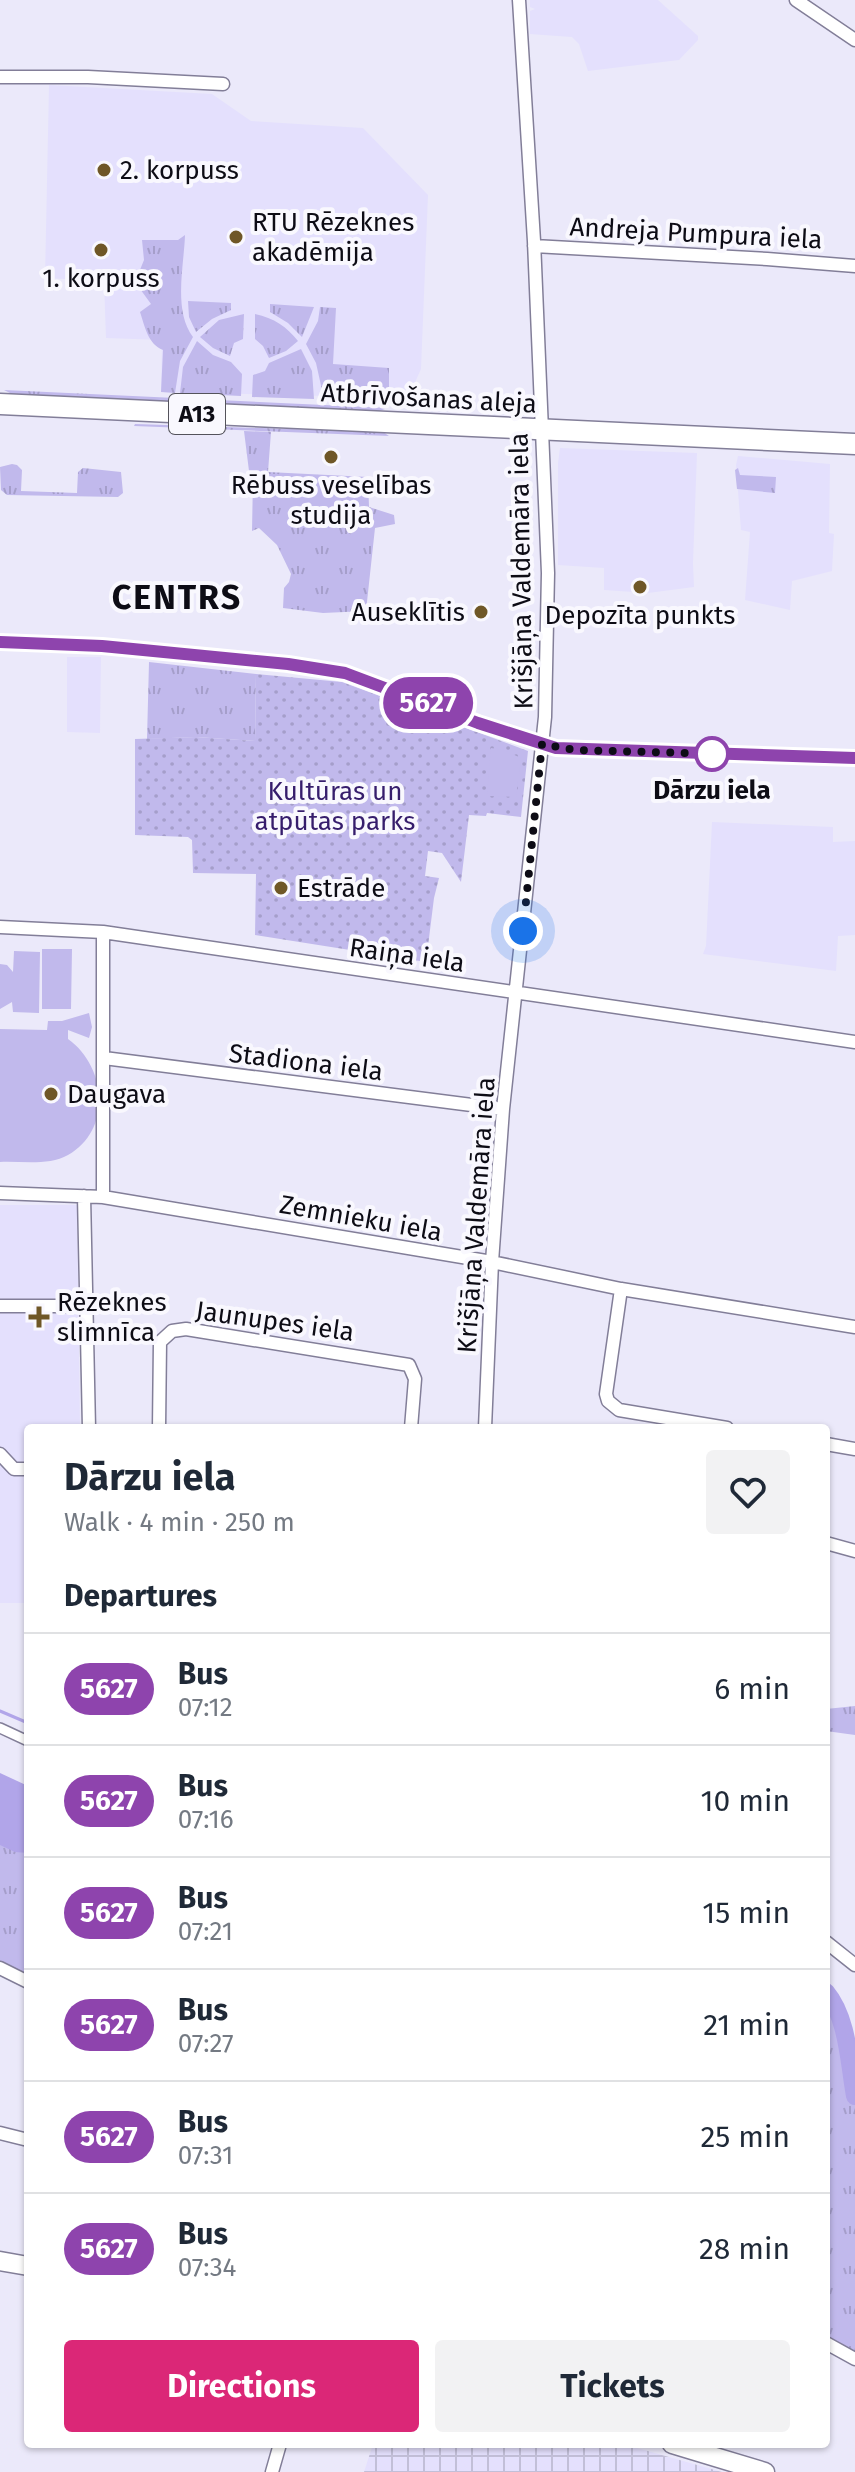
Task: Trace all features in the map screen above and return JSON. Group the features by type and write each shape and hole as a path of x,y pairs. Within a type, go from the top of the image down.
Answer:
{"main road":[{"name":"Atbrīvošanas aleja","path":"0,404 855,444"},
{"path":"0,2261 24,2265"},
{"path":"685,2448 765,2472"}],"street":[{"name":"Krišjāņa Valdemāra iela","path":"485,1424 503,1109 545,717 548,573 534,246 519,0"},
{"path":"796,0 855,40"},
{"path":"0,77 88,77 223,84"},
{"name":"Andreja Pumpura iela","path":"534,246 855,266"},
{"path":"0,642 102,646 288,664 345,673 542,744 575,750 855,758"},
{"name":"Raiņa iela","path":"0,927 103,932 855,1042"},
{"path":"103,932 103,1197"},
{"name":"Stadiona iela","path":"104,1058 503,1109"},
{"name":"Zemnieku iela","path":"0,1193 103,1197 492,1262 621,1289 855,1327"},
{"path":"84,1196 89,1424"},
{"path":"621,1289 606,1394 608,1401 619,1410 703,1424"},
{"path":"0,1306 87,1306"},
{"name":"Jaunupes iela","path":"159,1424 160,1342 172,1331 186,1329 409,1365 415,1379 411,1424"},
{"path":"830,1445 855,1449"},
{"path":"0,1454 14,1469 24,1469"},
{"path":"830,1544 855,1551"},
{"path":"0,1728 24,1739"},
{"path":"830,1945 855,1965"},
{"path":"0,1968 24,1980"},
{"path":"0,2133 24,2139"},
{"path":"830,2345 855,2359"},
{"path":"272,2472 279,2448"}],"shaded area":[{"path":"530,0 658,0 698,36 698,40 679,60 588,71 579,44 572,37 530,34 530,11 535,9 530,7"},
{"name":"RTU Rēzeknes akadēmija","path":"49,85 212,94 251,121 363,128 428,195 421,369 408,398 161,392 162,340 106,338 104,281 45,278"},
{"path":"560,448 697,453 694,587 648,593 604,590 604,568 558,565"},
{"path":"738,456 830,464 829,533 834,534 832,571 792,581 790,610 745,600 750,532 741,530"},
{"path":"67,657 101,657 100,733 67,732"},
{"path":"712,822 833,827 833,842 855,841 855,935 838,936 836,971 703,954 706,946"},
{"name":"Rēzeknes slimnīca","path":"0,1205 77,1205 80,1424 24,1424 24,1603 0,1603"},
{"path":"0,1773 24,1784 24,1853 0,1845"},
{"path":"372,2448 637,2448 722,2472 364,2472"}],"green space":[{"path":"185,235 181,301 193,337 180,361 175,393 161,392 163,350 150,339 140,312 151,304 135,282 144,260 142,240 178,240"},
{"path":"188,301 231,303 231,310 212,319 196,332 189,317"},
{"path":"270,304 314,307 302,337 288,323 270,312"},
{"path":"320,307 336,308 333,364 389,368 389,398 324,399 316,363 306,344 318,321"},
{"path":"244,314 243,339 234,343 230,356 200,337 219,320"},
{"path":"255,314 280,324 298,341 286,351 269,358 255,339"},
{"path":"197,341 213,355 231,362 242,374 241,396 180,393 183,367"},
{"path":"301,349 312,371 314,399 252,397 253,375 265,371 269,363"},
{"path":"4,390 388,408 379,411 12,394"},
{"path":"134,426 383,432 389,436"},
{"path":"244,431 271,432 268,472 368,477 369,507 394,515 395,524 375,528 366,611 323,613 283,608 284,588 291,574 277,545 259,528 252,531 253,478 249,471"},
{"path":"12,464 22,470 21,491 77,493 78,472 83,468 121,472 123,493 118,497 7,495 1,490 0,467"},
{"path":"738,468 740,475 776,477 775,493 737,489 735,470"},
{"path":"149,662 256,674 255,741 196,737 147,739"},
{"name":"Kultūras un atpūtas parks","path":"256,674 342,682 528,751 521,817 487,813 486,816 469,815 461,882 442,853 428,851 425,876 439,878 426,962 255,935 256,874 193,873 192,840 188,837 135,835 135,739 196,737 255,741"},
{"path":"491,748 521,758 516,797 487,796"},
{"path":"42,949 72,949 71,1009 42,1009"},
{"path":"14,951 40,952 39,1013 13,1012 12,1002 0,1009 0,964 7,965 13,972"},
{"name":"Daugava","path":"89,1013 92,1027 89,1038 68,1030 68,1039 81,1051 97,1081 98,1114 92,1130 82,1144 61,1158 44,1162 0,1162 0,1029 47,1030 48,1021 62,1021"},
{"path":"855,1706 855,1735 830,1732 830,1709"},
{"path":"0,1806 24,1818 24,1976 0,1963"},
{"path":"830,2001 838,2013 855,2095 855,2353 830,2341"}],"waterway":[{"path":"0,1711 24,1721"},
{"path":"830,1998 843,2028 855,2096"}],"bus line":[{"name":"5627","path":"0,642 102,646 288,664 345,673 478,723 556,748 855,758"}],"place":[{"name":"2. korpuss","path":"104,170"},
{"name":"RTU Rēzeknes akadēmija","path":"236,237"},
{"name":"1. korpuss","path":"101,250"},
{"name":"Rēbuss veselības studija","path":"331,457"},
{"name":"Depozīta punkts","path":"640,587"},
{"name":"Auseklītis","path":"481,612"},
{"name":"Dārzu iela","path":"712,754"},
{"name":"Estrāde","path":"281,888"},
{"name":"Daugava","path":"51,1094"},
{"name":"Rēzeknes slimnīca","path":"39,1317"}],"district":[{"name":"CENTRS","path":"177,597"}],"route":[{"path":"523,931 542,744 575,750 722,754 712,754"}]}
